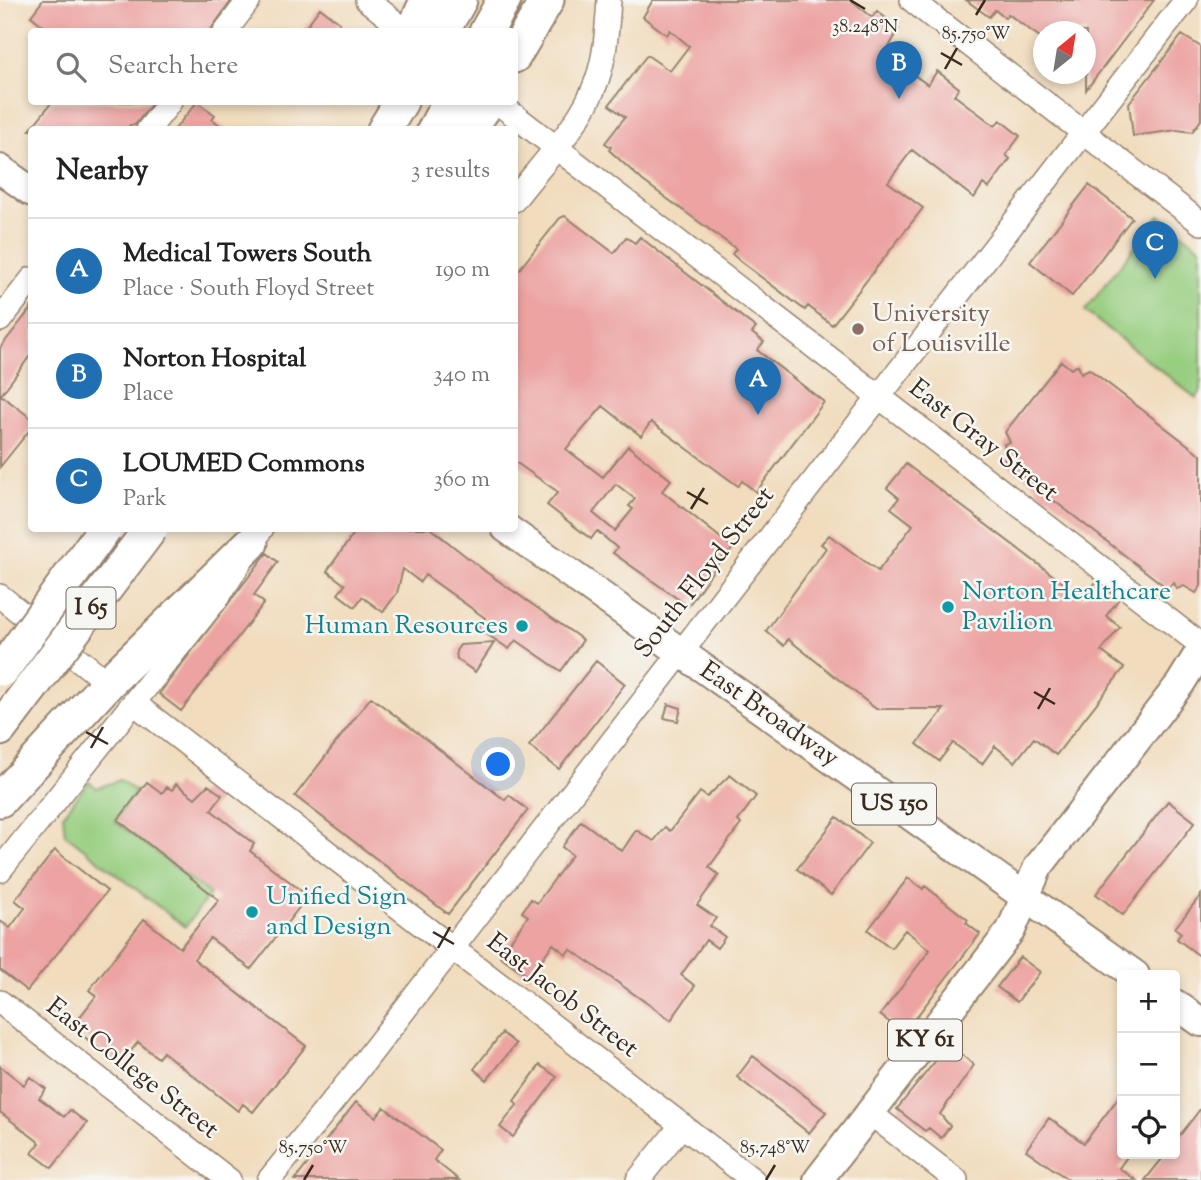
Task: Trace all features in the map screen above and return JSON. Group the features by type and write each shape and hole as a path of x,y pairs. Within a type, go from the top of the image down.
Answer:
{"highway":[{"path":"415,28 427,0"},
{"path":"444,28 460,0"},
{"path":"488,28 504,0"},
{"path":"518,49 547,0"},
{"path":"364,126 375,105"},
{"path":"386,126 399,105"},
{"path":"436,126 447,105"},
{"path":"472,126 486,105"},
{"name":"I 65","path":"1,671 102,532"},
{"name":"I 65","path":"0,729 148,532"},
{"path":"0,800 108,683 256,536"}],"main road":[{"path":"0,169 28,189"},
{"name":"East Broadway","path":"512,532 1128,970"},
{"name":"KY 61","path":"818,1180 1011,930 1038,867 1180,684 1201,650"},
{"path":"1180,1007 1201,1022"}],"street":[{"path":"228,28 249,0"},
{"path":"367,0 402,28"},
{"path":"518,195 584,107 597,81 605,43 609,0"},
{"path":"912,0 1201,223"},
{"name":"South Floyd Street","path":"269,1180 453,948 679,652 1186,0"},
{"path":"151,126 168,105"},
{"name":"East Gray Street","path":"502,105 1201,645"},
{"path":"0,320 28,284"},
{"path":"0,870 218,597 256,536"},
{"path":"0,596 108,683"},
{"name":"East Jacob Street","path":"135,704 753,1180"},
{"name":"East College Street","path":"0,1002 229,1180"},
{"path":"870,1113 956,1180"},
{"path":"638,1180 682,1125"}],"green space":[{"path":"1159,215 1201,248 1201,391 1196,398 1085,311"},
{"path":"120,780 136,792 115,821 210,894 185,927 65,834 63,815 89,782 97,788"}],"building":[{"path":"43,0 232,0 212,28 46,28 31,16"},
{"path":"653,0 851,0 872,17 877,11 899,29 885,54 928,85 937,71 959,88 954,95 995,126 1000,120 1020,136 1006,155 1010,159 989,188 983,184 974,198 912,150 888,182 923,208 832,325 808,306 805,310 741,262 732,254 736,249 643,181 609,150 611,147 605,143 625,117 609,105 647,55 670,71 689,46 670,30 667,35 643,17"},
{"path":"966,0 1154,0 1096,77 1096,21 1033,21 1033,32 1008,14 1005,18 995,10 989,17"},
{"path":"320,8 340,23 337,28 305,28"},
{"path":"1182,35 1201,47 1201,120 1192,132 1177,130 1133,136 1129,103"},
{"path":"50,105 151,105 135,125 33,126"},
{"path":"195,105 201,105 215,115 212,119 221,126 177,126"},
{"path":"1089,185 1132,218 1072,296 1030,262"},
{"path":"565,216 614,253 626,237 635,243 640,237 756,328 752,333 764,342 757,350 824,402 756,492 742,481 738,486 651,422 641,436 603,406 566,449 603,477 628,446 671,480 662,491 733,548 726,557 724,555 688,606 613,553 617,548 597,531 591,539 547,505 558,492 518,464 518,271 560,218","holes":["616,484 635,499 629,506 633,509 615,531 593,513"]},
{"path":"28,312 28,358 1,395 28,416 28,432 0,467 0,348"},
{"path":"1061,361 1071,369 1078,365 1081,373 1089,369 1201,455 1201,586 1196,593 1184,586 1177,589 1174,583 1167,588 1048,496 1046,498 1036,491 1038,487 1003,462 1008,454 1004,444 1010,442 1005,432"},
{"name":"Norton Healthcare Pavilion","path":"906,464 1083,598 1096,582 1119,599 1106,616 1120,627 1101,651 1124,668 1056,755 1034,738 1015,762 995,746 982,764 953,743 939,761 917,744 944,709 876,709 788,639 784,646 766,631 826,548 821,544 829,535 878,571 913,525 891,508 899,498 887,488"},
{"path":"355,532 435,532 486,572 583,640 561,671 516,640 509,649 478,628 485,618 425,575 420,582 403,569 397,593 383,612 362,597 355,607 338,594 345,585 327,571"},
{"path":"267,553 278,562 254,595 264,603 181,711 159,694"},
{"path":"494,643 475,672 457,659 456,651 460,645"},
{"path":"596,661 625,684 559,769 529,746"},
{"path":"371,697 505,800 509,795 528,810 448,914 295,796"},
{"path":"668,704 681,708 678,721 664,718"},
{"path":"730,775 756,796 738,821 741,824 709,867 719,875 697,905 716,918 710,926 725,937 717,948 706,940 681,975 695,986 671,1020 570,949 566,954 553,944 529,977 500,956 528,916 522,912 531,899 537,903 572,855 562,847 581,821 622,851 636,830 654,841 665,827 670,831 700,792 707,797"},
{"path":"147,782 162,793 167,787 172,790 176,784 195,798 208,785 222,795 211,810 254,844 250,851 308,896 251,969 210,938 194,959 306,1046 253,1112 243,1104 238,1111 163,1052 158,1058 138,1042 120,1065 72,1027 96,996 89,990 144,919 180,948 219,900 118,820"},
{"path":"1168,801 1195,822 1123,915 1096,894"},
{"path":"837,817 870,843 831,895 797,869"},
{"path":"55,850 107,891 27,991 0,970 0,921 10,928 25,908 15,900"},
{"path":"908,878 923,889 925,886 968,920 966,923 980,934 904,1033 880,1015 930,950 905,930 891,948 868,930"},
{"path":"1201,895 1201,957 1177,939 1181,933 1175,928"},
{"path":"1020,957 1040,972 1017,1002 997,987"},
{"path":"502,1033 516,1044 487,1080 474,1069"},
{"path":"949,1044 974,1065 940,1114 950,1126 941,1138 929,1128 925,1131 897,1109"},
{"path":"753,1056 826,1112 809,1133 737,1077"},
{"path":"540,1065 557,1077 513,1137 500,1127 517,1105 514,1101"},
{"path":"0,1066 24,1085 30,1077 46,1089 39,1098 64,1117 70,1110 87,1123 52,1168 32,1153 40,1143 0,1112"},
{"path":"1117,1100 1117,1159 1125,1159 1119,1168 1136,1180 1069,1180 1026,1150 1049,1118 1084,1143"},
{"path":"356,1102 376,1117 384,1107 441,1150 434,1160 459,1180 295,1180"},
{"path":"1201,1108 1201,1180 1145,1180 1162,1159 1180,1159 1180,1135"}],"place":[{"name":"Norton Hospital","path":"899,99"},
{"name":"LOUMED Commons","path":"1155,279"},
{"name":"University of Louisville","path":"858,329"},
{"name":"Medical Towers South","path":"758,415"},
{"name":"Norton Healthcare Pavilion","path":"948,607"},
{"name":"Human Resources","path":"522,626"},
{"name":"Unified Sign and Design","path":"252,912"}]}
